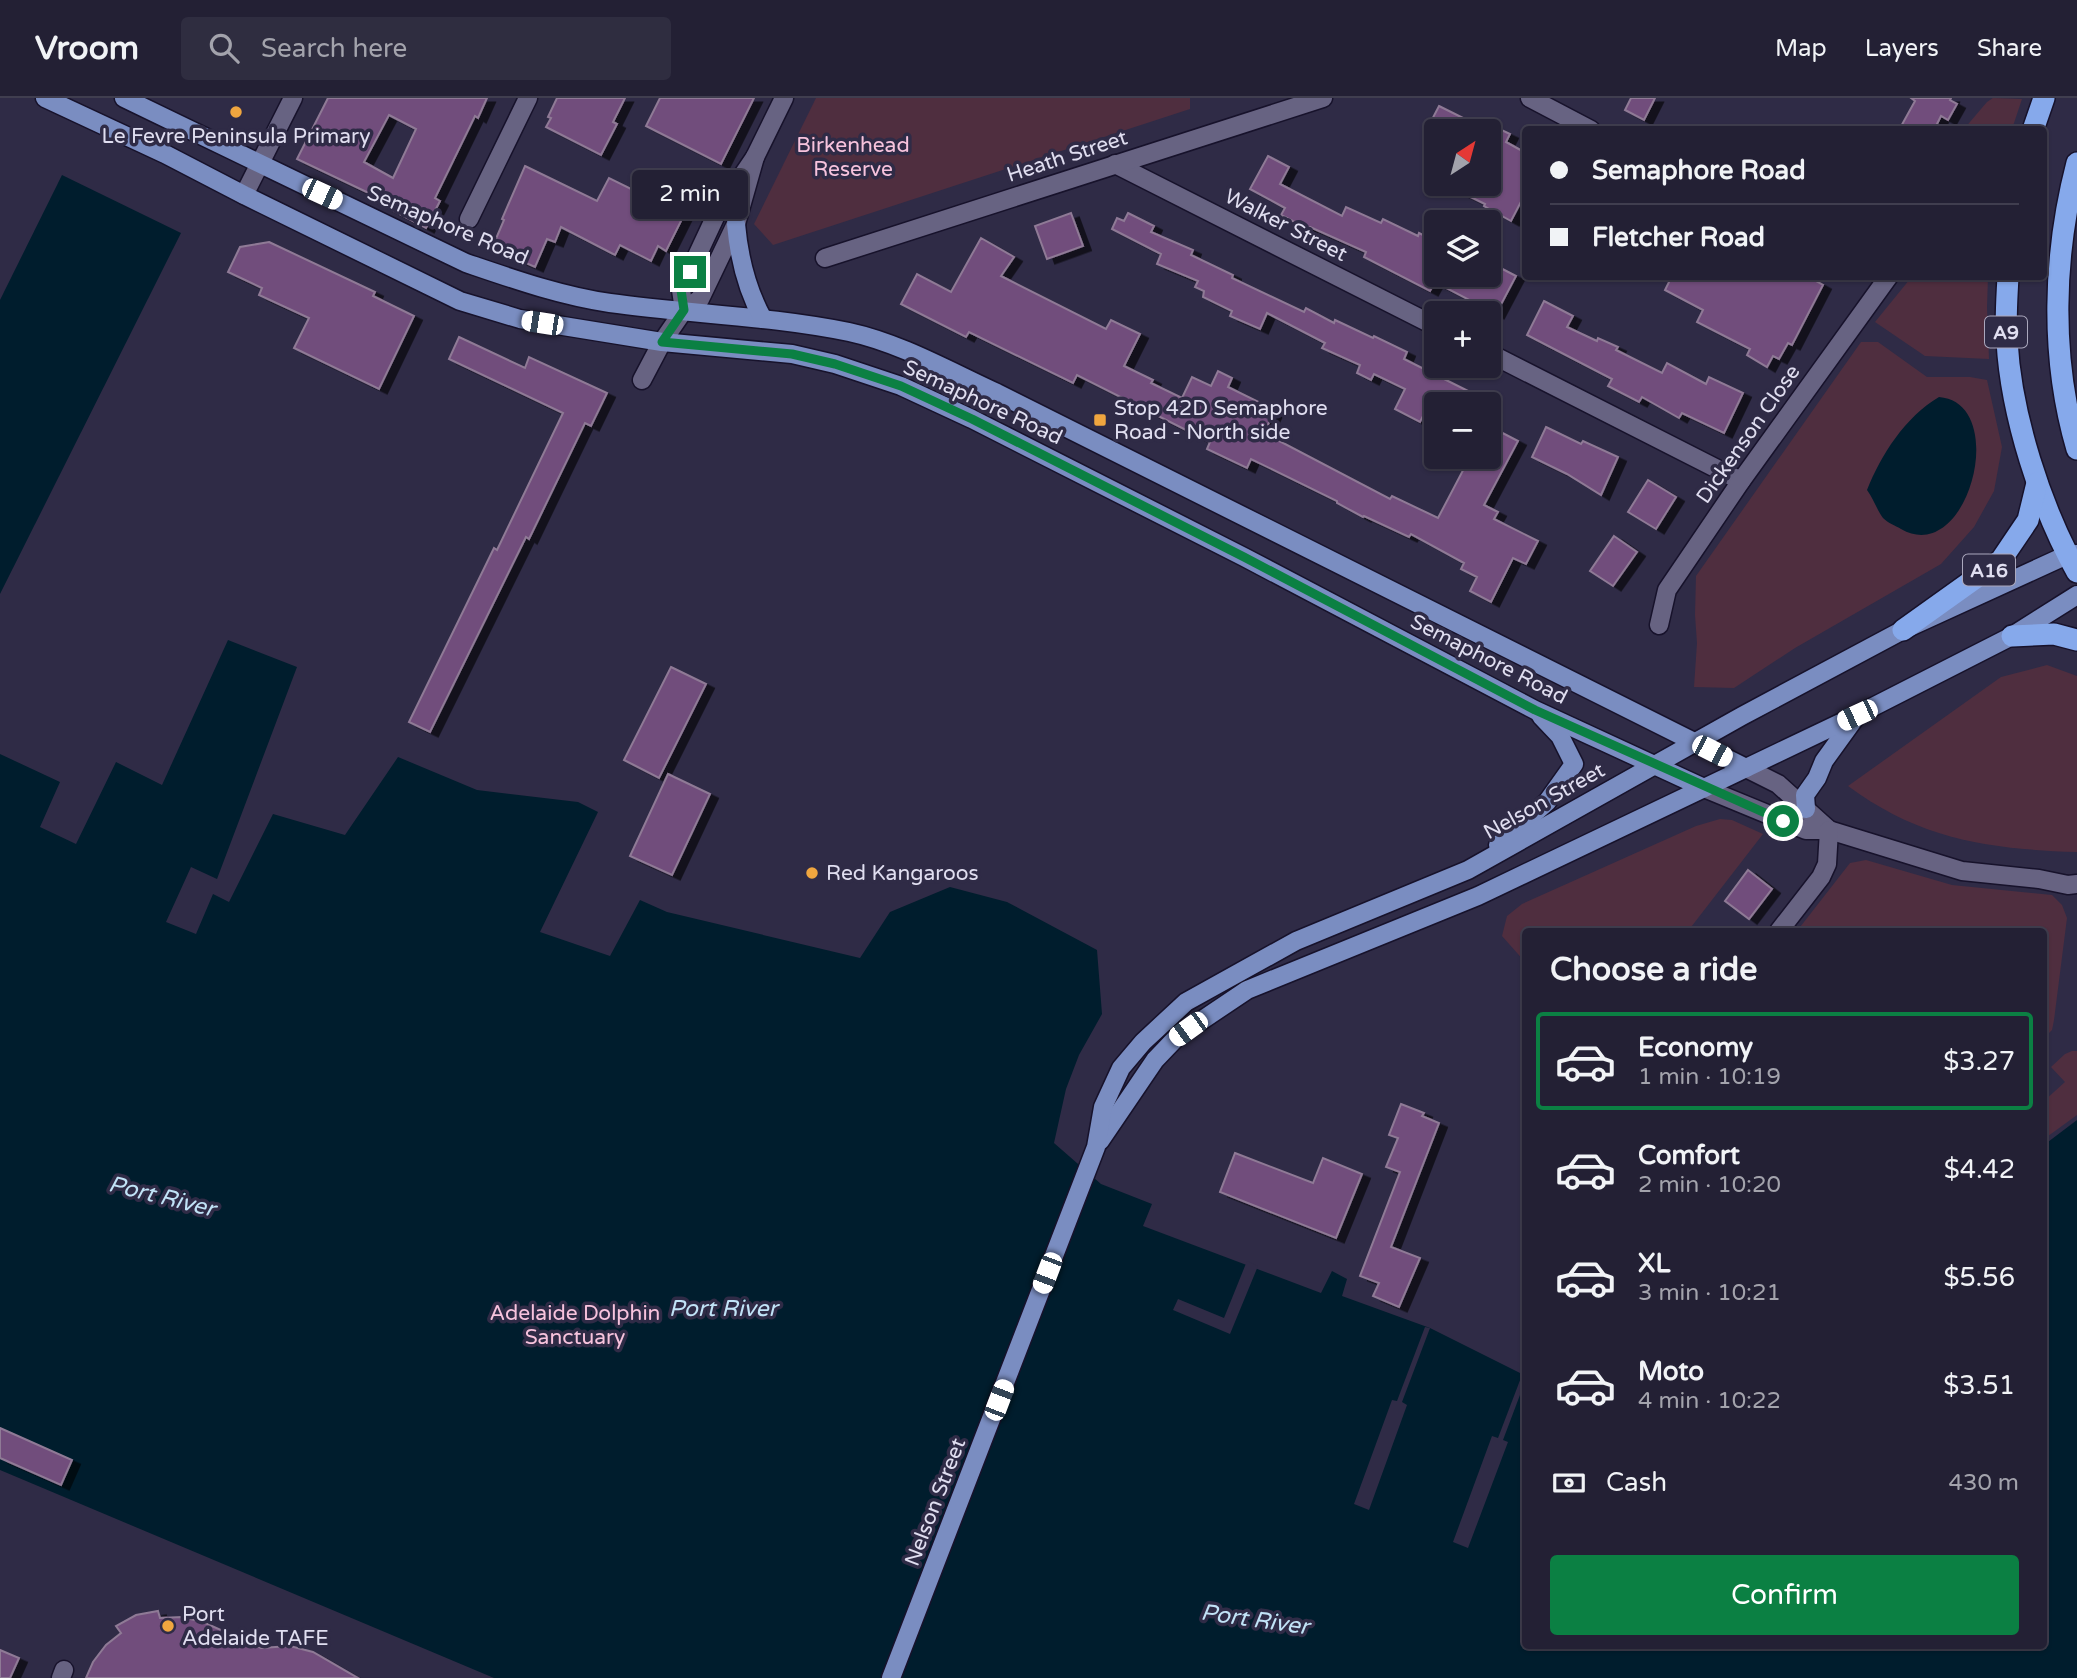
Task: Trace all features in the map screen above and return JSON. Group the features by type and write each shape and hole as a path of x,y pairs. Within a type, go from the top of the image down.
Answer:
{"highway":[{"path":"2034,126 2043,98"},
{"path":"2077,163 2063,226 2059,289 2059,344 2064,394 2077,449"},
{"name":"A9","path":"2008,280 2006,339 2012,387 2037,480 2074,560"},
{"name":"A16","path":"1903,630 2001,560 2032,512 2037,480"},
{"path":"2012,636 2054,634 2077,640"}],"main road":[{"name":"Semaphore Road","path":"45,98 164,153 460,301 520,319 662,342 792,354 835,364 901,386 972,419 1244,557 1535,710 1704,788"},
{"name":"Semaphore Road","path":"124,98 466,263 525,284 608,303 684,310 850,333 898,348 1009,399 1746,768"},
{"path":"736,224 738,247 751,297 763,320"},
{"name":"Nelson Street","path":"891,1678 1096,1147 1103,1107 1121,1068 1143,1042 1186,1002 1296,941 1468,870 1695,742 1903,630 2074,560"},
{"name":"Nelson Street","path":"1096,1147 1155,1060 1177,1037 1247,990 1479,896 1857,715 2012,636 2077,595"},
{"path":"1468,870 1548,802 1574,764 1560,736 1535,710"},
{"path":"1806,809 1805,795 1817,778 1824,761 1857,715"}],"street":[{"path":"244,195 293,98"},
{"path":"469,219 528,98"},
{"path":"684,310 681,290 717,213 755,157 784,98"},
{"name":"Heath Street","path":"825,258 1323,98"},
{"path":"1530,98 1583,126"},
{"path":"642,380 662,342 684,310 700,299 736,224 755,157"},
{"name":"Walker Street","path":"1115,164 1424,320"},
{"name":"Dickenson Close","path":"1659,625 1667,590 1883,280"},
{"path":"1501,359 1741,481"},
{"name":"Semaphore Road","path":"1746,768 1778,784 1829,830"},
{"name":"Semaphore Road","path":"1704,788 1806,830 1829,830 1962,871 2077,884"},
{"path":"1781,928 1821,877 1827,864 1829,830"}],"green space":[{"name":"Birkenhead Reserve","path":"816,98 1190,98 1190,109 773,245 754,224"},
{"path":"1993,98 2022,99 2013,126 1967,126"},
{"path":"1909,280 1988,280 1989,359 1925,356 1875,322"},
{"path":"1861,342 1878,342 1927,377 1970,377 1987,380 2002,447 1994,491 1974,527 1941,564 1795,648 1734,688 1694,687 1697,643 1696,576"},
{"path":"2047,665 2077,676 2077,852 1985,844 1929,830 1902,819 1848,786 2001,677"},
{"path":"1720,819 1732,820 1763,834 1690,928 1522,928 1522,958 1502,936 1507,916 1522,904 1696,826"},
{"path":"1866,860 1952,885 2052,895 2062,905 2067,918 2052,1030 2047,1035 2047,928 1799,928 1850,863"},
{"path":"2077,1051 2077,1115 2047,1137 2047,1098 2065,1082 2051,1067 2065,1054"}],"water":[{"path":"62,175 181,233 0,594 0,300"},
{"path":"1939,397 1961,406 1973,426 1976,452 1972,480 1961,506 1945,526 1925,535 1901,529 1885,520 1867,490 1879,464 1905,426"},
{"name":"Port River","path":"228,640 297,667 217,879 191,867 166,922 196,934 213,894 229,902 273,814 345,835 398,757 477,790 578,802 598,812 540,932 610,956 640,900 667,912 860,958 890,912 950,887 1007,902 1097,950 1102,1014 1079,1055 1066,1089 1054,1143 1101,1184 1152,1204 1143,1226 1321,1293 1332,1271 1347,1279 1342,1296 1430,1328 1522,1374 1522,1649 2047,1649 2047,1143 2077,1120 2077,1678 494,1678 0,1470 0,754 60,782 40,827 76,844 116,762 162,785"}],"pier":[{"path":"1247,1261 1258,1266 1230,1334 1173,1310 1178,1299 1224,1318"},
{"path":"1425,1327 1430,1328 1402,1402 1407,1405 1369,1510 1354,1504 1392,1400 1397,1401"},
{"path":"1522,1375 1522,1390 1503,1440 1508,1442 1468,1548 1453,1542 1492,1436 1498,1438"}],"building":[{"path":"328,98 487,98 478,118 475,116 435,198 440,201 426,228 371,199 373,195 297,159","holes":["389,115 416,129 393,178 364,162"]},
{"path":"557,98 625,98 613,122 617,124 601,155 546,127"},
{"path":"660,98 754,98 721,164 646,126"},
{"path":"1631,98 1655,98 1644,120 1625,110"},
{"path":"1911,98 1951,98 1950,100 1957,104 1948,120 1941,116 1936,126 1901,126 1915,101"},
{"path":"1439,106 1465,119 1432,119"},
{"path":"1502,130 1510,134 1506,142 1522,151 1522,200 1511,221 1501,215 1501,210 1491,210 1484,206 1485,204 1469,196 1502,196"},
{"path":"1268,156 1289,167 1280,184 1342,216 1346,207 1381,223 1383,219 1418,236 1419,233 1424,236 1424,287 1432,287 1430,291 1364,257 1366,252 1281,215 1285,208 1250,189"},
{"path":"525,166 597,201 609,178 684,215 666,251 658,246 651,261 620,245 615,255 561,227 555,242 547,239 535,267 492,248"},
{"path":"1071,213 1083,246 1047,259 1035,226"},
{"path":"1128,213 1154,226 1151,232 1193,250 1191,255 1233,275 1232,278 1304,312 1306,308 1334,323 1335,320 1373,338 1374,336 1407,352 1404,359 1424,369 1424,378 1442,378 1470,392 1424,392 1424,414 1420,422 1395,409 1405,389 1374,374 1371,380 1357,373 1360,365 1322,348 1325,343 1267,313 1260,329 1230,316 1232,311 1203,297 1204,291 1195,287 1198,281 1157,264 1161,254 1112,229 1117,218 1124,221"},
{"path":"981,238 1014,257 1001,276 1106,329 1111,320 1140,334 1124,366 1153,380 1151,383 1182,398 1192,377 1211,386 1218,371 1232,378 1228,387 1275,410 1264,433 1390,499 1392,496 1438,518 1464,469 1501,469 1501,432 1518,441 1484,505 1498,512 1494,519 1538,541 1526,564 1513,558 1491,602 1470,591 1477,577 1461,569 1464,563 1411,534 1409,537 1363,517 1337,501 1251,459 1247,468 1207,449 1210,442 1077,375 1073,383 969,332 966,337 901,304 917,274 951,292"},
{"path":"269,242 375,292 373,296 414,316 379,389 294,348 309,318 259,295 262,288 228,272 240,247"},
{"path":"1501,268 1516,276 1501,304 1501,301 1471,301 1445,287 1501,287"},
{"path":"1670,280 1814,280 1823,285 1792,345 1788,343 1779,359 1773,356 1767,367 1747,355 1750,349 1697,322 1703,310 1665,290"},
{"path":"1544,301 1573,316 1567,327 1618,347 1616,350 1662,373 1667,363 1706,384 1709,377 1743,393 1724,433 1682,413 1679,418 1642,397 1639,402 1608,386 1612,379 1527,335"},
{"path":"459,337 525,368 529,357 607,393 591,426 585,423 430,732 409,722 563,413 449,359"},
{"path":"1546,427 1581,444 1583,441 1618,457 1601,495 1532,457"},
{"path":"1648,480 1676,497 1656,529 1628,512"},
{"path":"1614,536 1637,552 1613,586 1590,571"},
{"path":"671,667 706,684 659,778 624,760"},
{"path":"668,774 710,794 672,875 630,856"},
{"path":"1748,870 1772,889 1749,919 1725,901"},
{"path":"1401,1104 1424,1113 1422,1116 1439,1123 1391,1247 1420,1258 1399,1307 1373,1296 1379,1283 1360,1276 1400,1172 1386,1167 1398,1138 1389,1135"},
{"path":"1235,1153 1313,1183 1323,1158 1362,1174 1336,1238 1220,1192"},
{"path":"0,1428 72,1460 61,1485 0,1458"},
{"name":"Port Adelaide TAFE","path":"158,1611 160,1618 182,1617 203,1622 261,1648 290,1646 313,1652 358,1678 86,1678 93,1662 106,1645 121,1633 116,1626 136,1615"},
{"path":"0,1650 19,1658 10,1678 0,1678"}],"place":[{"name":"Le Fevre Peninsula Primary","path":"236,112"},
{"name":"Stop 42D Semaphore Road - North side","path":"1100,420"},
{"name":"Red Kangaroos","path":"812,873"},
{"name":"Port Adelaide TAFE","path":"168,1626"}],"route":[{"path":"690,272 681,290 684,310 662,342 792,354 835,364 901,386 972,419 1244,557 1535,710 1704,788 1783,821"}],"park label":[{"name":"Adelaide Dolphin Sanctuary","path":"575,1325"}]}
